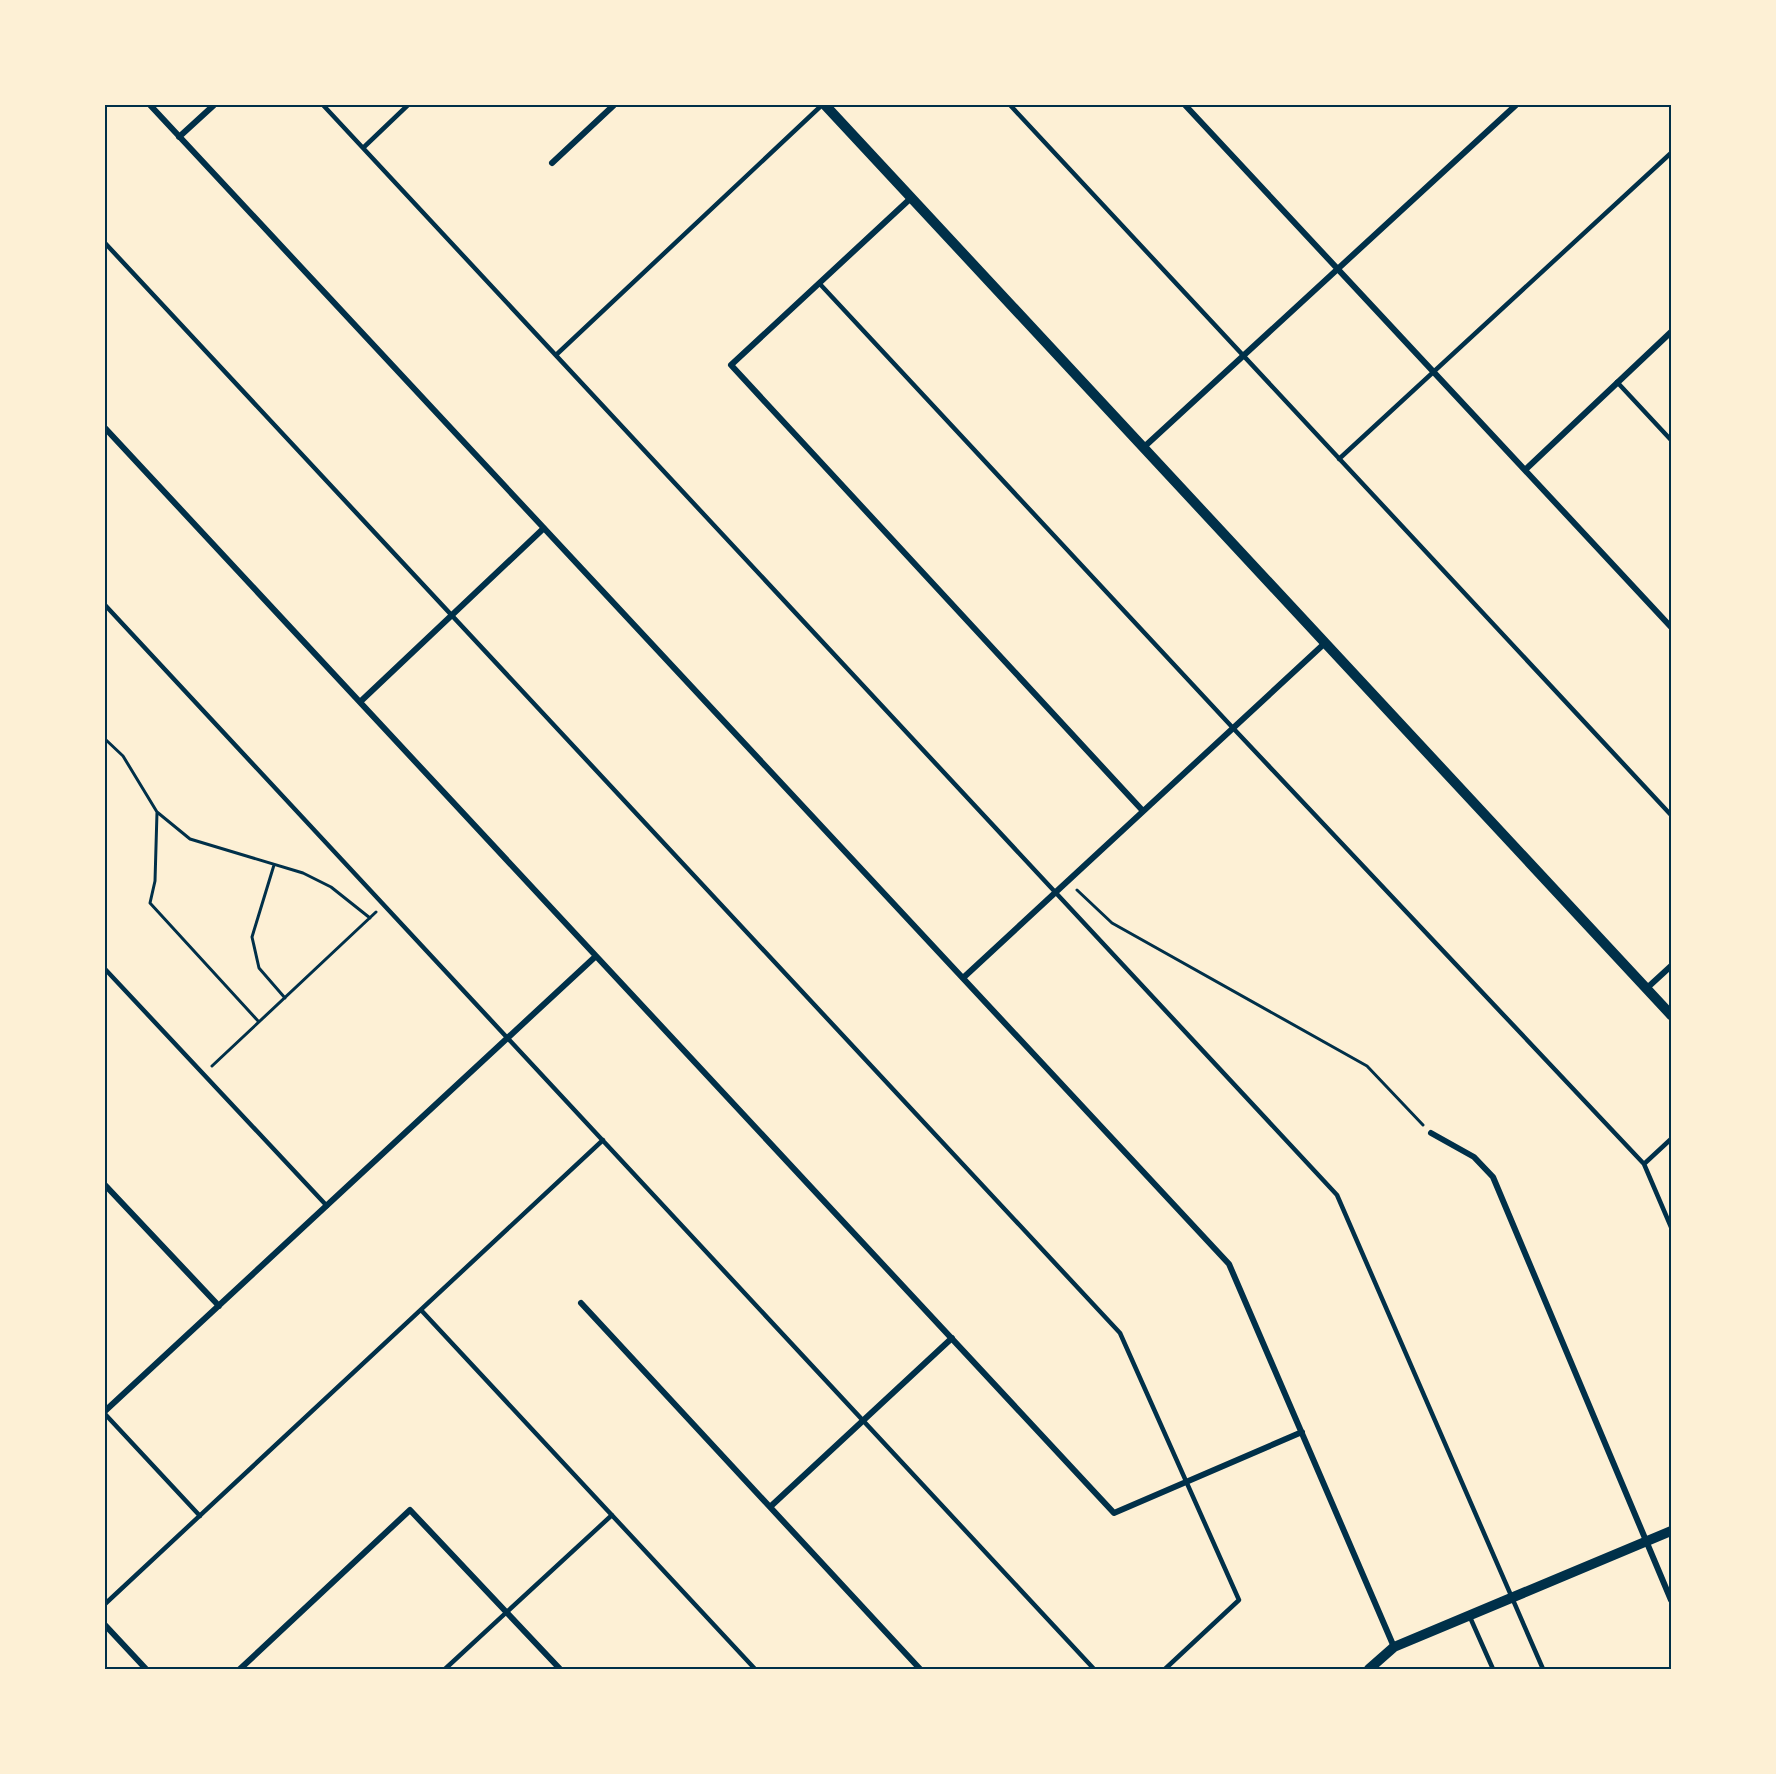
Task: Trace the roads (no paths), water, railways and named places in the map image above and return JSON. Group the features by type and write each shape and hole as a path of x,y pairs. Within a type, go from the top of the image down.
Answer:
{"street":[{"path":"150,105 1229,1264 1394,1647"},
{"path":"179,137 214,105"},
{"path":"552,163 614,105"},
{"path":"824,105 1671,1015"},
{"path":"1185,105 1671,627"},
{"path":"1143,447 1516,105"},
{"path":"911,198 731,364 1143,811"},
{"path":"1525,470 1671,332"},
{"path":"105,428 1114,1513 1302,1432"},
{"path":"360,702 544,528"},
{"path":"963,978 1325,643"},
{"path":"105,1412 596,956"},
{"path":"1647,988 1671,966"},
{"path":"1431,1133 1474,1157 1493,1177 1671,1600"},
{"path":"105,1185 219,1306"},
{"path":"581,1303 920,1669"},
{"path":"770,1507 952,1338"},
{"path":"240,1669 410,1510 560,1669"},
{"path":"1369,1669 1394,1647 1671,1531"},
{"path":"105,1625 146,1669"}],"lane":[{"path":"323,105 1337,1195 1543,1669"},
{"path":"363,148 408,105"},
{"path":"556,355 824,105"},
{"path":"1010,105 1671,815"},
{"path":"1339,459 1671,153"},
{"path":"105,243 1120,1332 1239,1600 1164,1669"},
{"path":"819,283 1233,728 1644,1164 1671,1227"},
{"path":"1617,382 1671,440"},
{"path":"105,605 1094,1669"},
{"path":"105,969 327,1206"},
{"path":"1644,1164 1671,1139"},
{"path":"105,1604 603,1140"},
{"path":"421,1310 755,1669"},
{"path":"105,1412 200,1516"},
{"path":"446,1669 612,1515"},
{"path":"1469,1615 1493,1669"}]}
